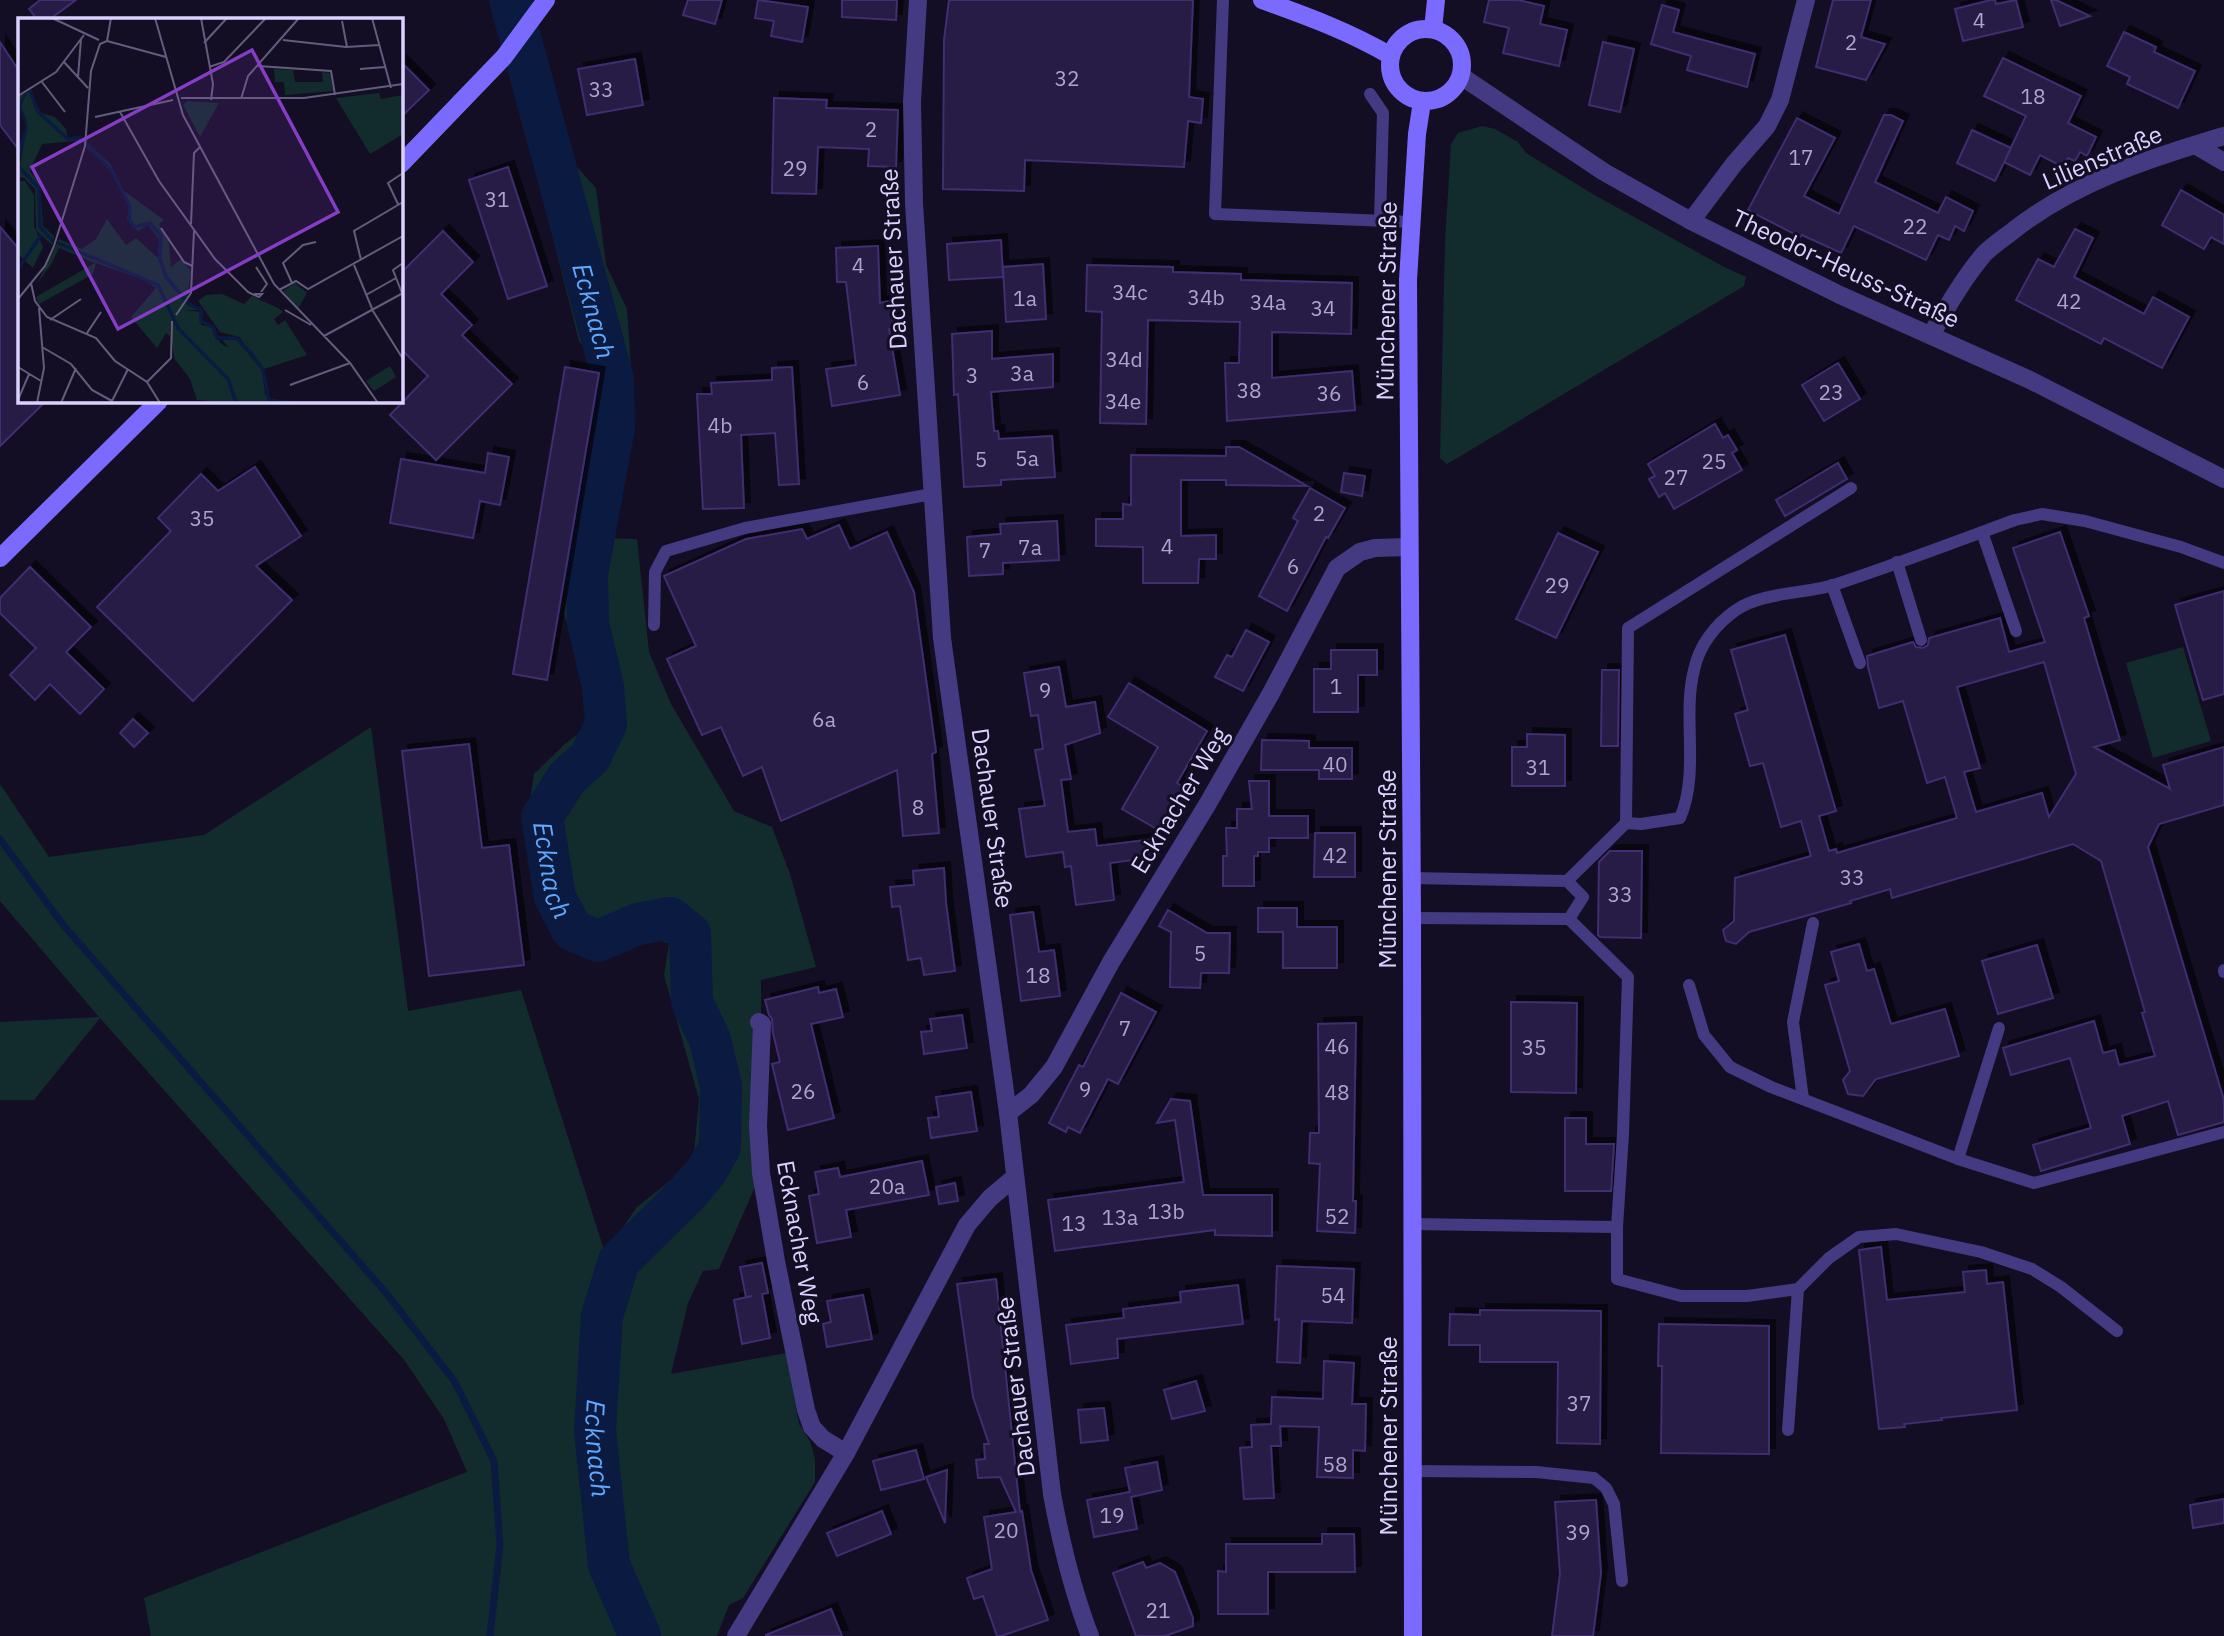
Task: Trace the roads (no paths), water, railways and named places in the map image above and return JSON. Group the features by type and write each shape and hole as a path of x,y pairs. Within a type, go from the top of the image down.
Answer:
{"main road":[{"path":"402,163 504,57 546,0"},
{"path":"1262,0 1338,29 1391,56"},
{"path":"1433,29 1436,0"},
{"path":"1433,29 1447,36 1458,47 1462,61 1461,76 1445,96 1422,102 1402,92 1395,83 1390,68 1391,56 1399,41 1408,33 1433,29"},
{"name":"Münchener Straße","path":"1413,1636 1408,270 1417,134 1422,102"},
{"path":"0,558 158,402"}],"street":[{"name":"Dachauer Straße","path":"918,0 912,102 914,203 942,638 1008,1113 1052,1494 1061,1546 1090,1636"},
{"path":"1691,221 1767,126 1780,100 1806,0"},
{"name":"Theodor-Heuss-Straße","path":"1461,76 1604,172 1691,221 1765,260 2013,372 2224,479"},
{"name":"Lilienstraße","path":"1931,335 1952,298 1986,252 2037,213 2088,184 2143,162 2224,136"},
{"path":"2195,145 2224,162"},
{"name":"Ecknacher Weg","path":"1008,1113 1031,1095 1054,1067 1117,951 1207,806 1257,718 1336,568 1360,552 1375,548 1409,547"},
{"name":"Ecknacher Weg","path":"759,1022 762,1024 758,1126 761,1173 801,1388 812,1427 823,1439 846,1453"},
{"path":"736,1636 846,1453 967,1225 990,1198 1015,1177"}],"lane":[{"path":"1223,3 1214,215 1411,222"},
{"path":"1370,94 1383,113 1380,219"},
{"path":"1567,881 1626,823 1628,628 1851,488"},
{"path":"654,625 654,572 666,551 745,528 932,494"},
{"path":"1626,823 1641,824 1680,818 1686,804 1688,784 1693,670 1703,646 1716,627 1738,609 1832,585 2015,520 2042,514 2132,532 2224,563"},
{"path":"1982,532 2016,631"},
{"path":"1896,562 1921,640"},
{"path":"1832,585 1860,663"},
{"path":"1412,878 1567,881 1583,897 1569,919"},
{"path":"1412,918 1569,919 1628,977 1617,1279 1681,1296 1747,1296 1798,1289 1829,1258 1859,1237 1896,1234 1981,1252 2032,1269 2061,1287 2117,1331"},
{"path":"1803,1099 1793,1022 1814,923"},
{"path":"1689,985 1704,1035 1730,1067 1771,1087 1958,1159 2034,1183 2224,1132"},
{"path":"1958,1159 1999,1028"},
{"path":"1412,1224 1618,1227"},
{"path":"1788,1430 1798,1289"},
{"path":"1412,1471 1536,1472 1577,1474 1594,1478 1606,1488 1614,1504 1622,1581"}],"waterway":[{"name":"Ecknach","path":"510,0 613,379 614,427 587,574 588,623 603,687 606,724 590,757 567,778 542,817 555,897 572,930 598,941 638,924 670,918 690,934 692,1002 710,1040 721,1086 720,1147 707,1170 690,1191 619,1261 602,1316 595,1430 609,1565 640,1636"},
{"path":"0,839 64,926 387,1294 455,1382 494,1461 500,1545 490,1636"}]}
